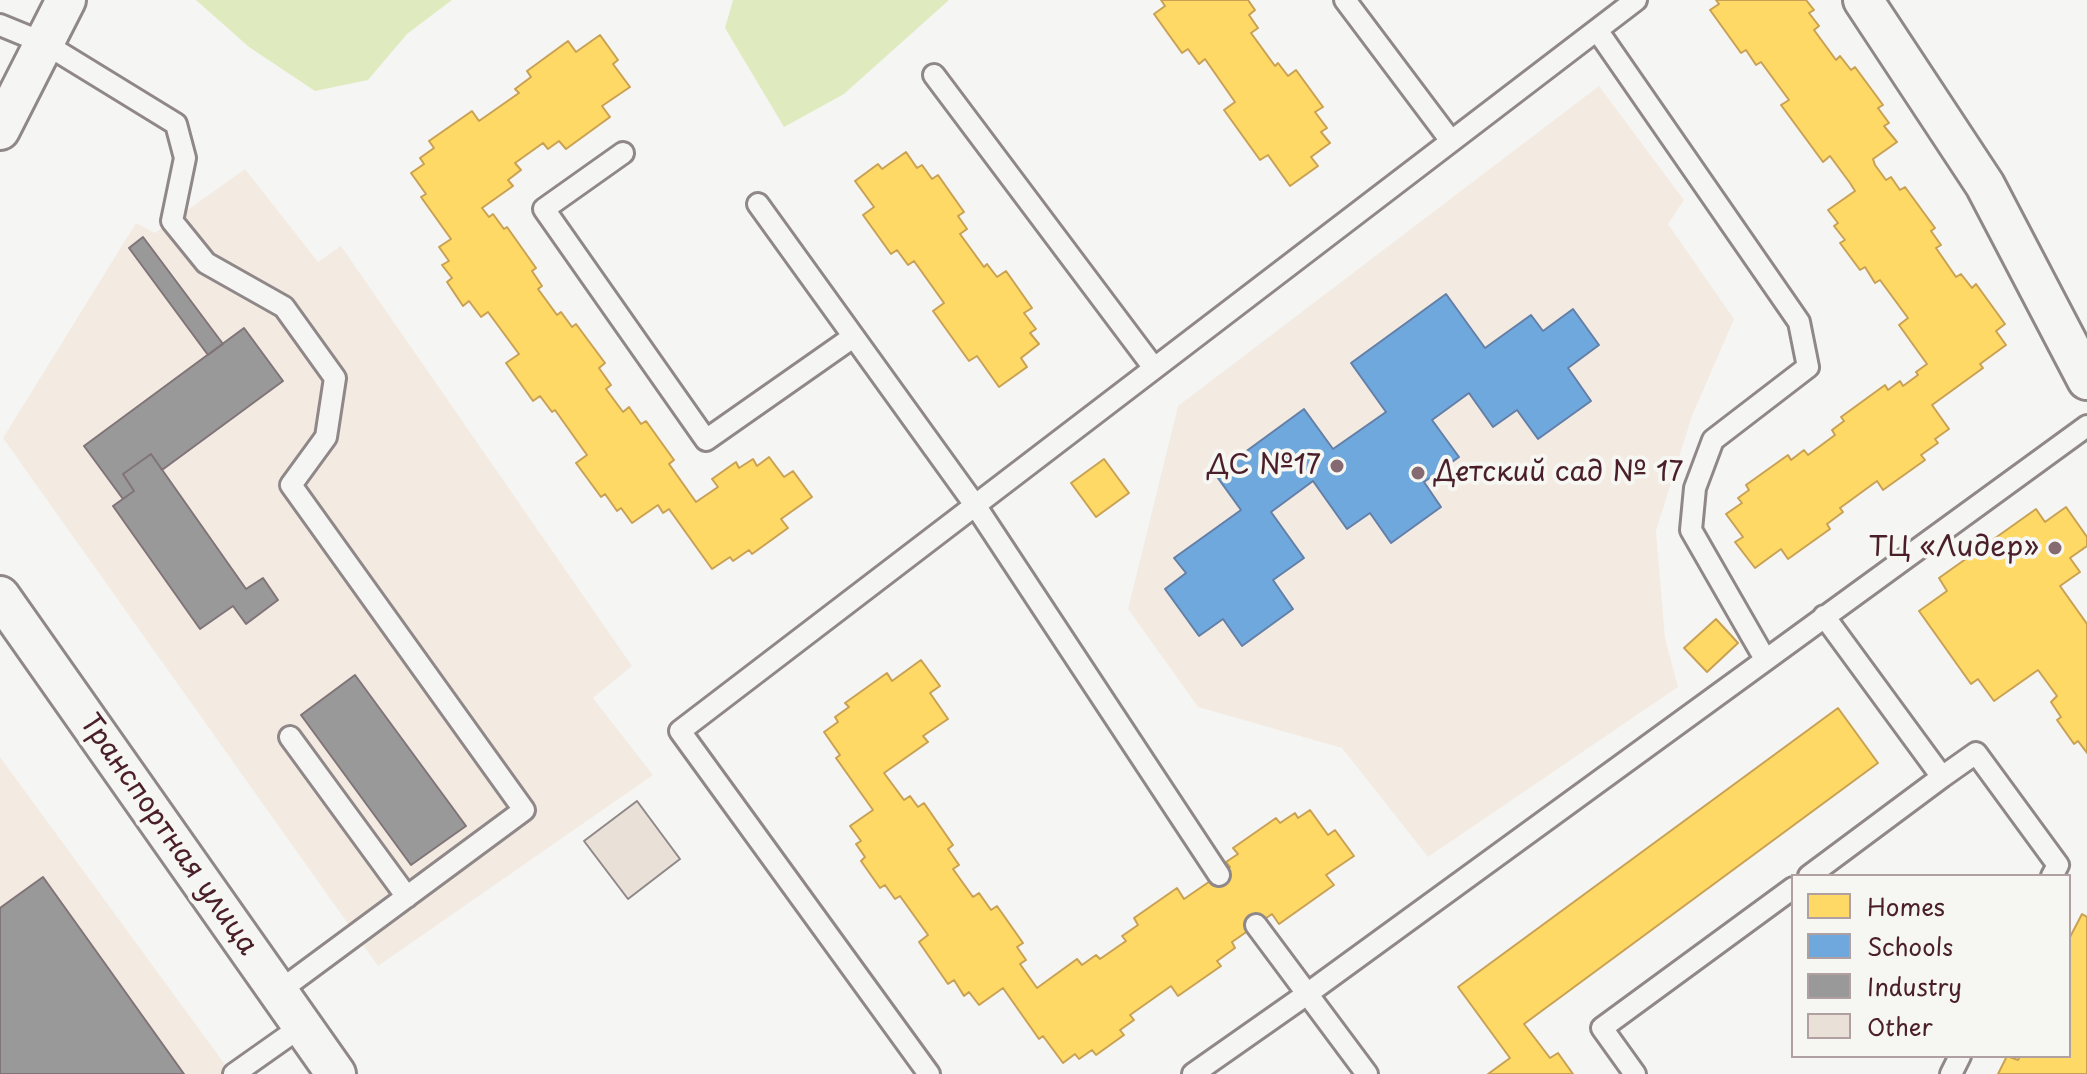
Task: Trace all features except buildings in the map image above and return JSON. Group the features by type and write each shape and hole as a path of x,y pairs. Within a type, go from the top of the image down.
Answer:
{"street":[{"path":"0,130 66,0"},
{"path":"1863,0 1985,185 2087,380"},
{"name":"Транспортная улица","path":"0,596 336,1074"}],"lane":[{"path":"1345,0 1451,141"},
{"path":"929,1074 680,731 1636,0"},
{"path":"0,25 44,43 176,124 185,158 172,221 206,263 284,307 335,378 326,437 291,485 524,810 278,992"},
{"path":"1597,30 1799,322 1808,367 1713,440 1695,488 1691,530 1765,659"},
{"path":"934,75 1154,368"},
{"path":"623,153 544,209 706,440 853,337"},
{"path":"758,204 975,505 1219,875"},
{"path":"1193,1074 2087,426"},
{"path":"1824,616 1942,777"},
{"path":"290,737 407,897"},
{"path":"1812,874 1976,753 2058,865 2053,874"},
{"path":"1635,1074 1602,1028 1784,900"},
{"path":"1256,925 1367,1074"},
{"path":"234,1074 302,1026"}],"shaded area":[{"name":"Детский сад № 17","path":"1599,86 1684,200 1668,224 1734,319 1692,416 1656,531 1665,638 1678,687 1428,857 1342,748 1198,707 1128,609 1178,406"},
{"path":"245,169 318,262 341,246 632,666 593,698 653,775 378,966 3,438 136,223 155,233"},
{"path":"0,757 232,1074 0,1074"}],"green space":[{"path":"196,0 452,0 407,34 368,80 315,91 249,47"},
{"path":"733,0 949,0 844,94 784,127 725,28"}],"place":[{"name":"ДС №17","path":"1337,466"},
{"name":"Детский сад № 17","path":"1418,473"},
{"name":"ТЦ «Лидер»","path":"2055,548"}]}
